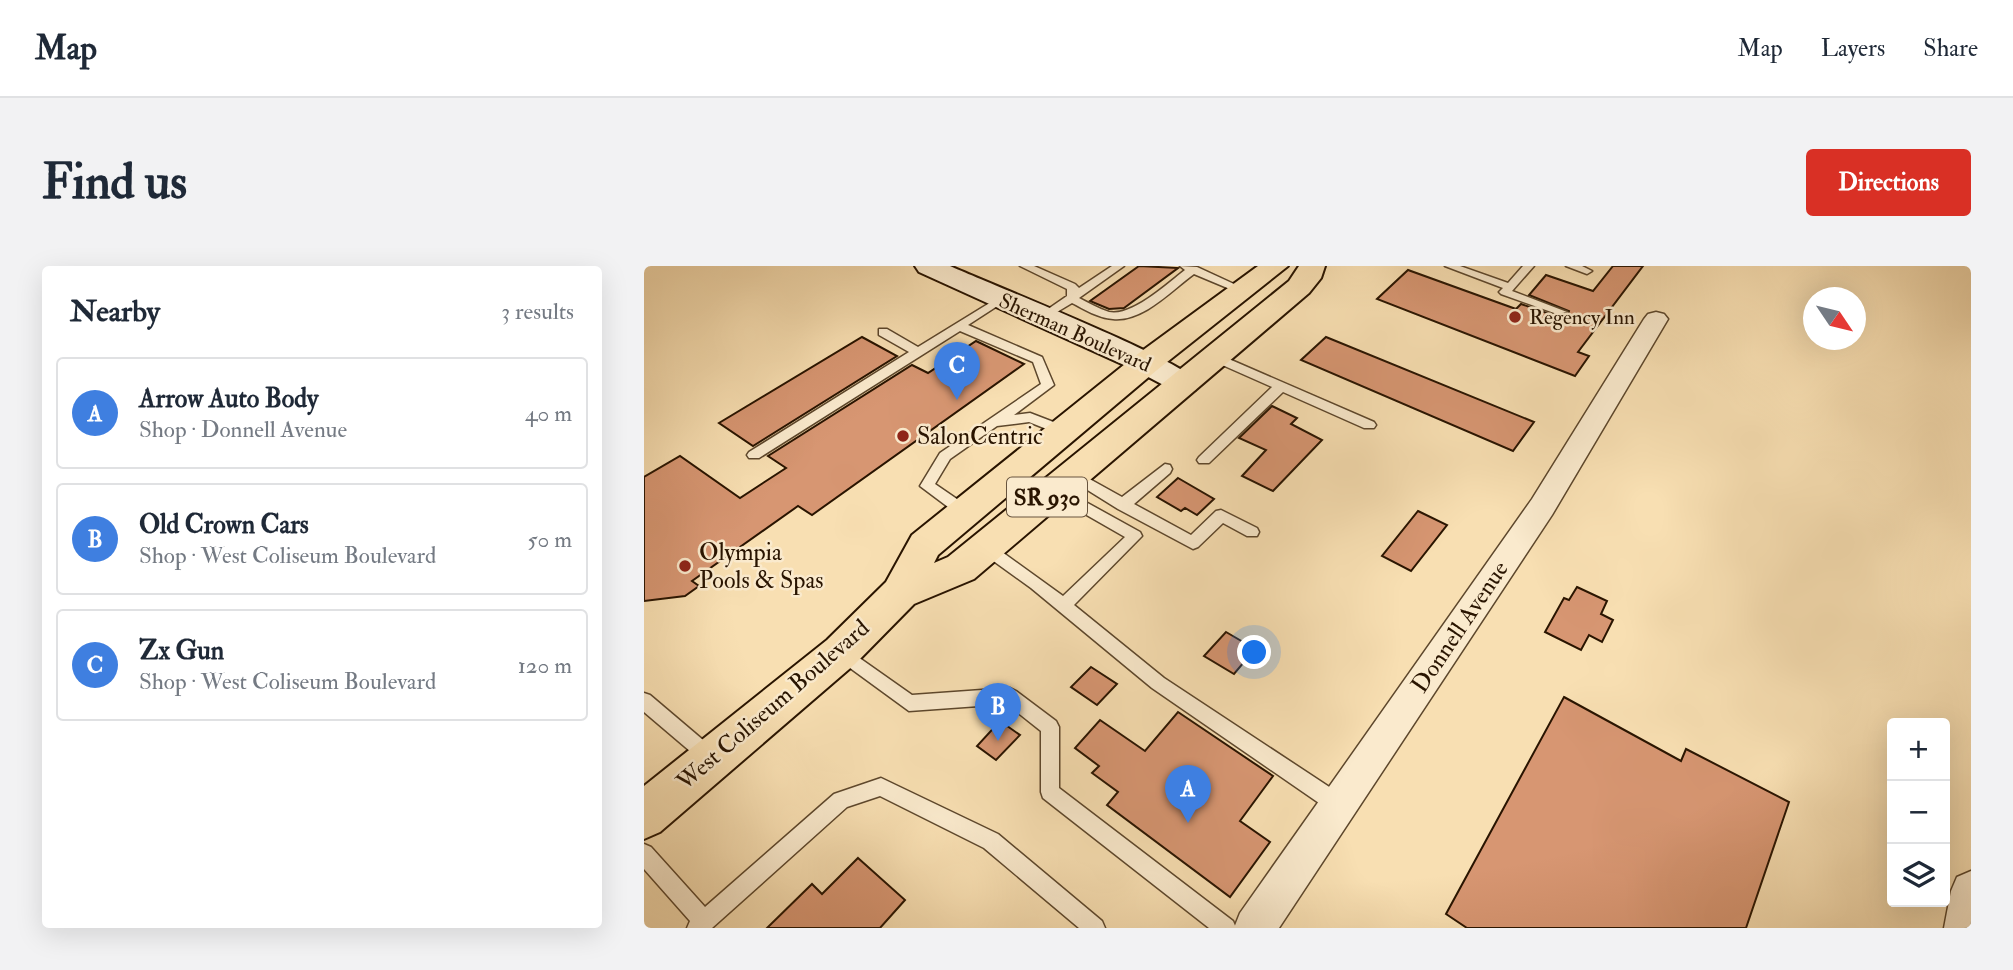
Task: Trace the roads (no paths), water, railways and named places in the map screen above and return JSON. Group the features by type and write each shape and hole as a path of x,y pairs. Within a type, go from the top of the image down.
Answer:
{"highway":[{"name":"West Coliseum Boulevard","path":"644,816 841,652 900,593 925,545 1146,363 1275,266"},
{"name":"West Coliseum Boulevard","path":"900,593 961,568 1308,278 1312,266"}],"main road":[{"name":"Sherman Boulevard","path":"939,268 1184,383"}],"street":[{"name":"Donnell Avenue","path":"1255,928 1542,507 1656,319"},
{"path":"1965,928 1971,891"}],"lane":[{"path":"1026,266 1071,286 1072,298"},
{"path":"1042,318 1119,266"},
{"path":"1450,266 1510,287"},
{"path":"1529,266 1505,292 1561,312"},
{"path":"1571,266 1587,271"},
{"path":"1072,298 1111,316 1118,316 1141,307 1189,268 1241,290"},
{"path":"754,455 1001,299"},
{"path":"959,326 1038,360 1048,385 945,456 926,486 965,512"},
{"path":"883,332 918,352"},
{"path":"1215,357 1369,425"},
{"path":"1204,460 1281,386"},
{"path":"994,422 1030,417 1064,432"},
{"path":"1123,505 1165,469"},
{"path":"1063,606 1136,536 1064,483"},
{"path":"1064,483 1123,505 1193,544 1221,515 1252,532"},
{"path":"986,548 1158,683 1339,805"},
{"path":"841,652 909,703 1010,696 1050,727 1050,792 1226,928"},
{"path":"644,701 712,759"},
{"path":"644,854 700,925 841,800 881,787 991,841 1096,928"}],"place":[{"name":"Regency Inn","path":"1515,317"},
{"name":"Zx Gun","path":"957,400"},
{"name":"SalonCentric","path":"903,436"},
{"name":"Olympia Pools & Spas","path":"685,566"},
{"name":"Old Crown Cars","path":"998,741"},
{"name":"Arrow Auto Body","path":"1188,823"}]}
